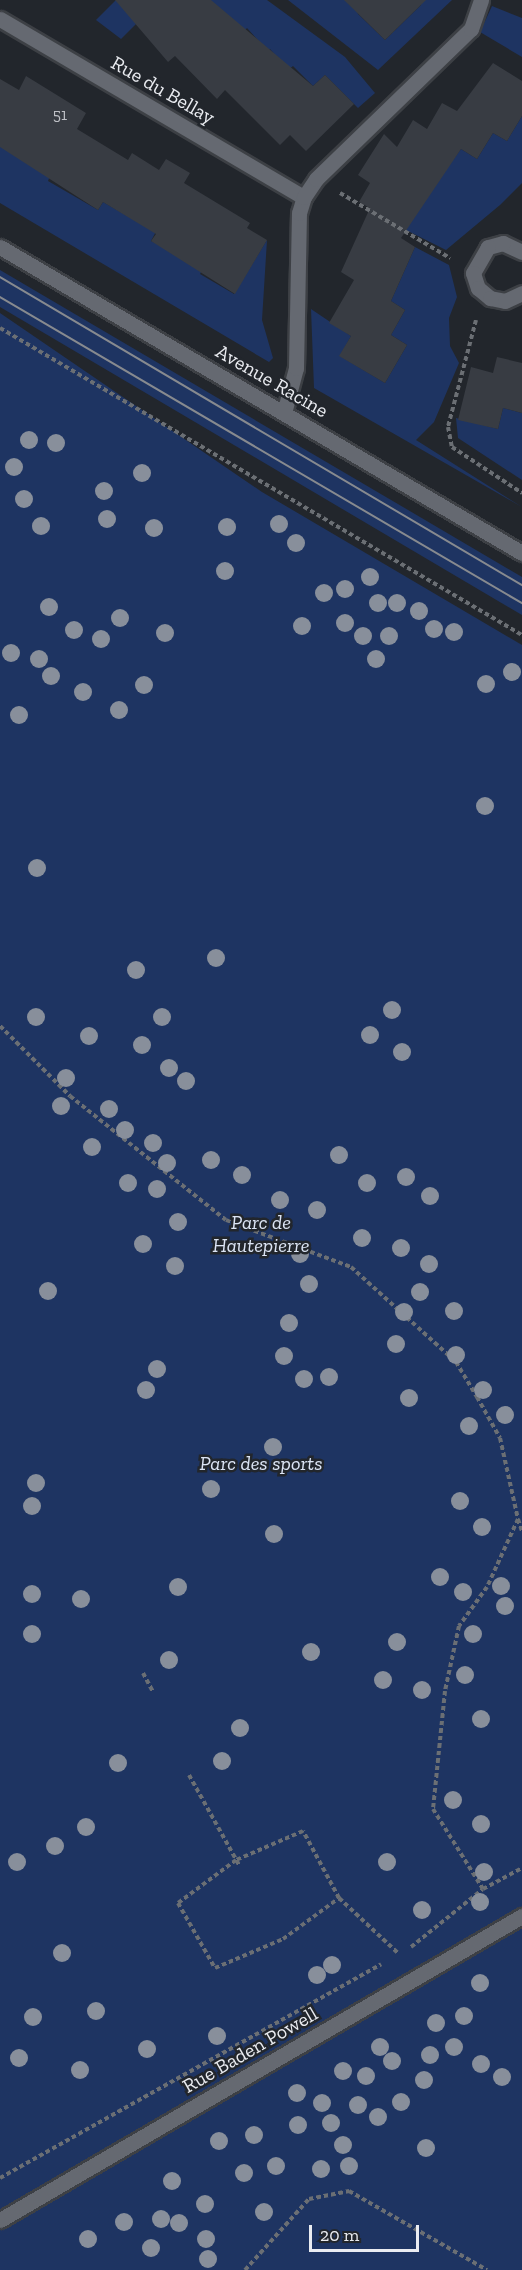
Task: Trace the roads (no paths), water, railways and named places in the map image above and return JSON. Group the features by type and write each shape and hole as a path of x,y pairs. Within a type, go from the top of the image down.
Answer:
{"street":[{"path":"284,413 296,368 299,213 304,197 316,179 471,29 481,0"},
{"name":"Rue du Bellay","path":"0,19 304,197"},
{"path":"522,252 495,244 482,252 474,266 474,281 490,298 505,301 522,293"},
{"name":"Avenue Racine","path":"0,247 522,553"},
{"name":"Rue Baden Powell","path":"0,2220 522,1916"}],"tram line":[{"path":"0,277 522,585"},
{"path":"0,297 522,603"}],"park label":[{"name":"Parc de Hautepierre","path":"261,1234"},
{"name":"Parc des sports","path":"261,1463"}]}
